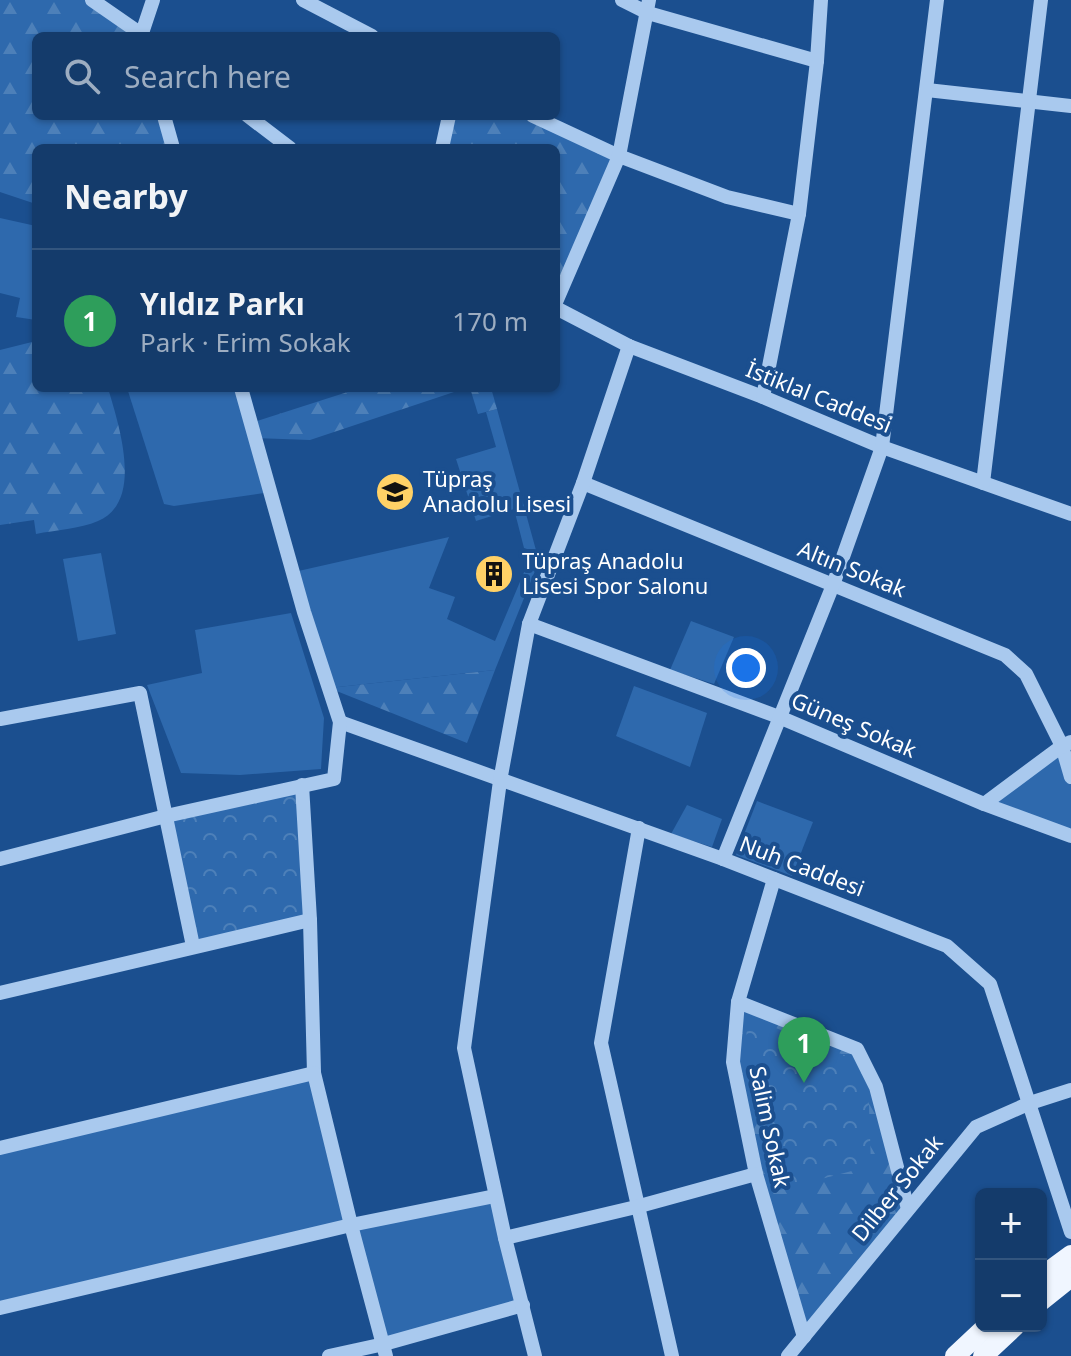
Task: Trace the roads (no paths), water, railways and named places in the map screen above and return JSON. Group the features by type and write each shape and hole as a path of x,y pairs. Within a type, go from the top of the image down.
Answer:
{"main road":[{"path":"1047,1273 1071,1255"},
{"path":"1047,1296 1071,1277"},
{"path":"955,1356 981,1332"},
{"path":"983,1356 1009,1332"}],"street":[{"path":"92,0 138,32"},
{"path":"143,32 153,0"},
{"path":"303,0 364,32"},
{"path":"622,0 817,61"},
{"path":"763,397 799,214 821,0"},
{"path":"723,859 833,585 882,447 937,0"},
{"path":"983,483 1041,0"},
{"path":"560,296 619,156 648,6"},
{"path":"927,90 1071,106"},
{"path":"165,120 172,144"},
{"path":"253,120 285,144"},
{"path":"443,144 448,120"},
{"path":"542,120 619,156 727,197 799,214"},
{"name":"İstiklal Caddesi","path":"560,307 629,346 882,447 1071,514"},
{"path":"535,1356 495,1196 464,1048 500,781 529,624 583,483 629,346"},
{"path":"0,859 166,816 334,779 340,722 304,612 242,392"},
{"name":"Altın Sokak","path":"583,483 1005,655 1026,674 1066,744 1071,777"},
{"name":"Güneş Sokak","path":"529,624 779,717 984,804 1071,836"},
{"path":"0,719 140,693 193,946"},
{"name":"Nuh Caddesi","path":"340,722 639,828 947,946 990,984 1071,1232"},
{"path":"984,804 1066,744"},
{"path":"302,785 314,1073 385,1350"},
{"path":"639,828 601,1043 672,1356"},
{"name":"Salim Sokak","path":"774,879 738,1002 733,1062 756,1174 804,1337"},
{"path":"0,993 310,920"},
{"path":"738,1002 857,1049 876,1087 908,1209"},
{"path":"0,1148 314,1073"},
{"name":"Dilber Sokak","path":"788,1356 976,1127 1030,1103 1071,1090"},
{"path":"505,1238 756,1174"},
{"path":"0,1308 351,1225 495,1196"},
{"path":"329,1356 385,1350 523,1305"}],"place":[{"name":"Tüpraş Anadolu Lisesi","path":"395,492"},
{"name":"Tüpraş Anadolu Lisesi Spor Salonu","path":"494,574"},
{"name":"Yıldız Parkı","path":"804,1083"}]}
